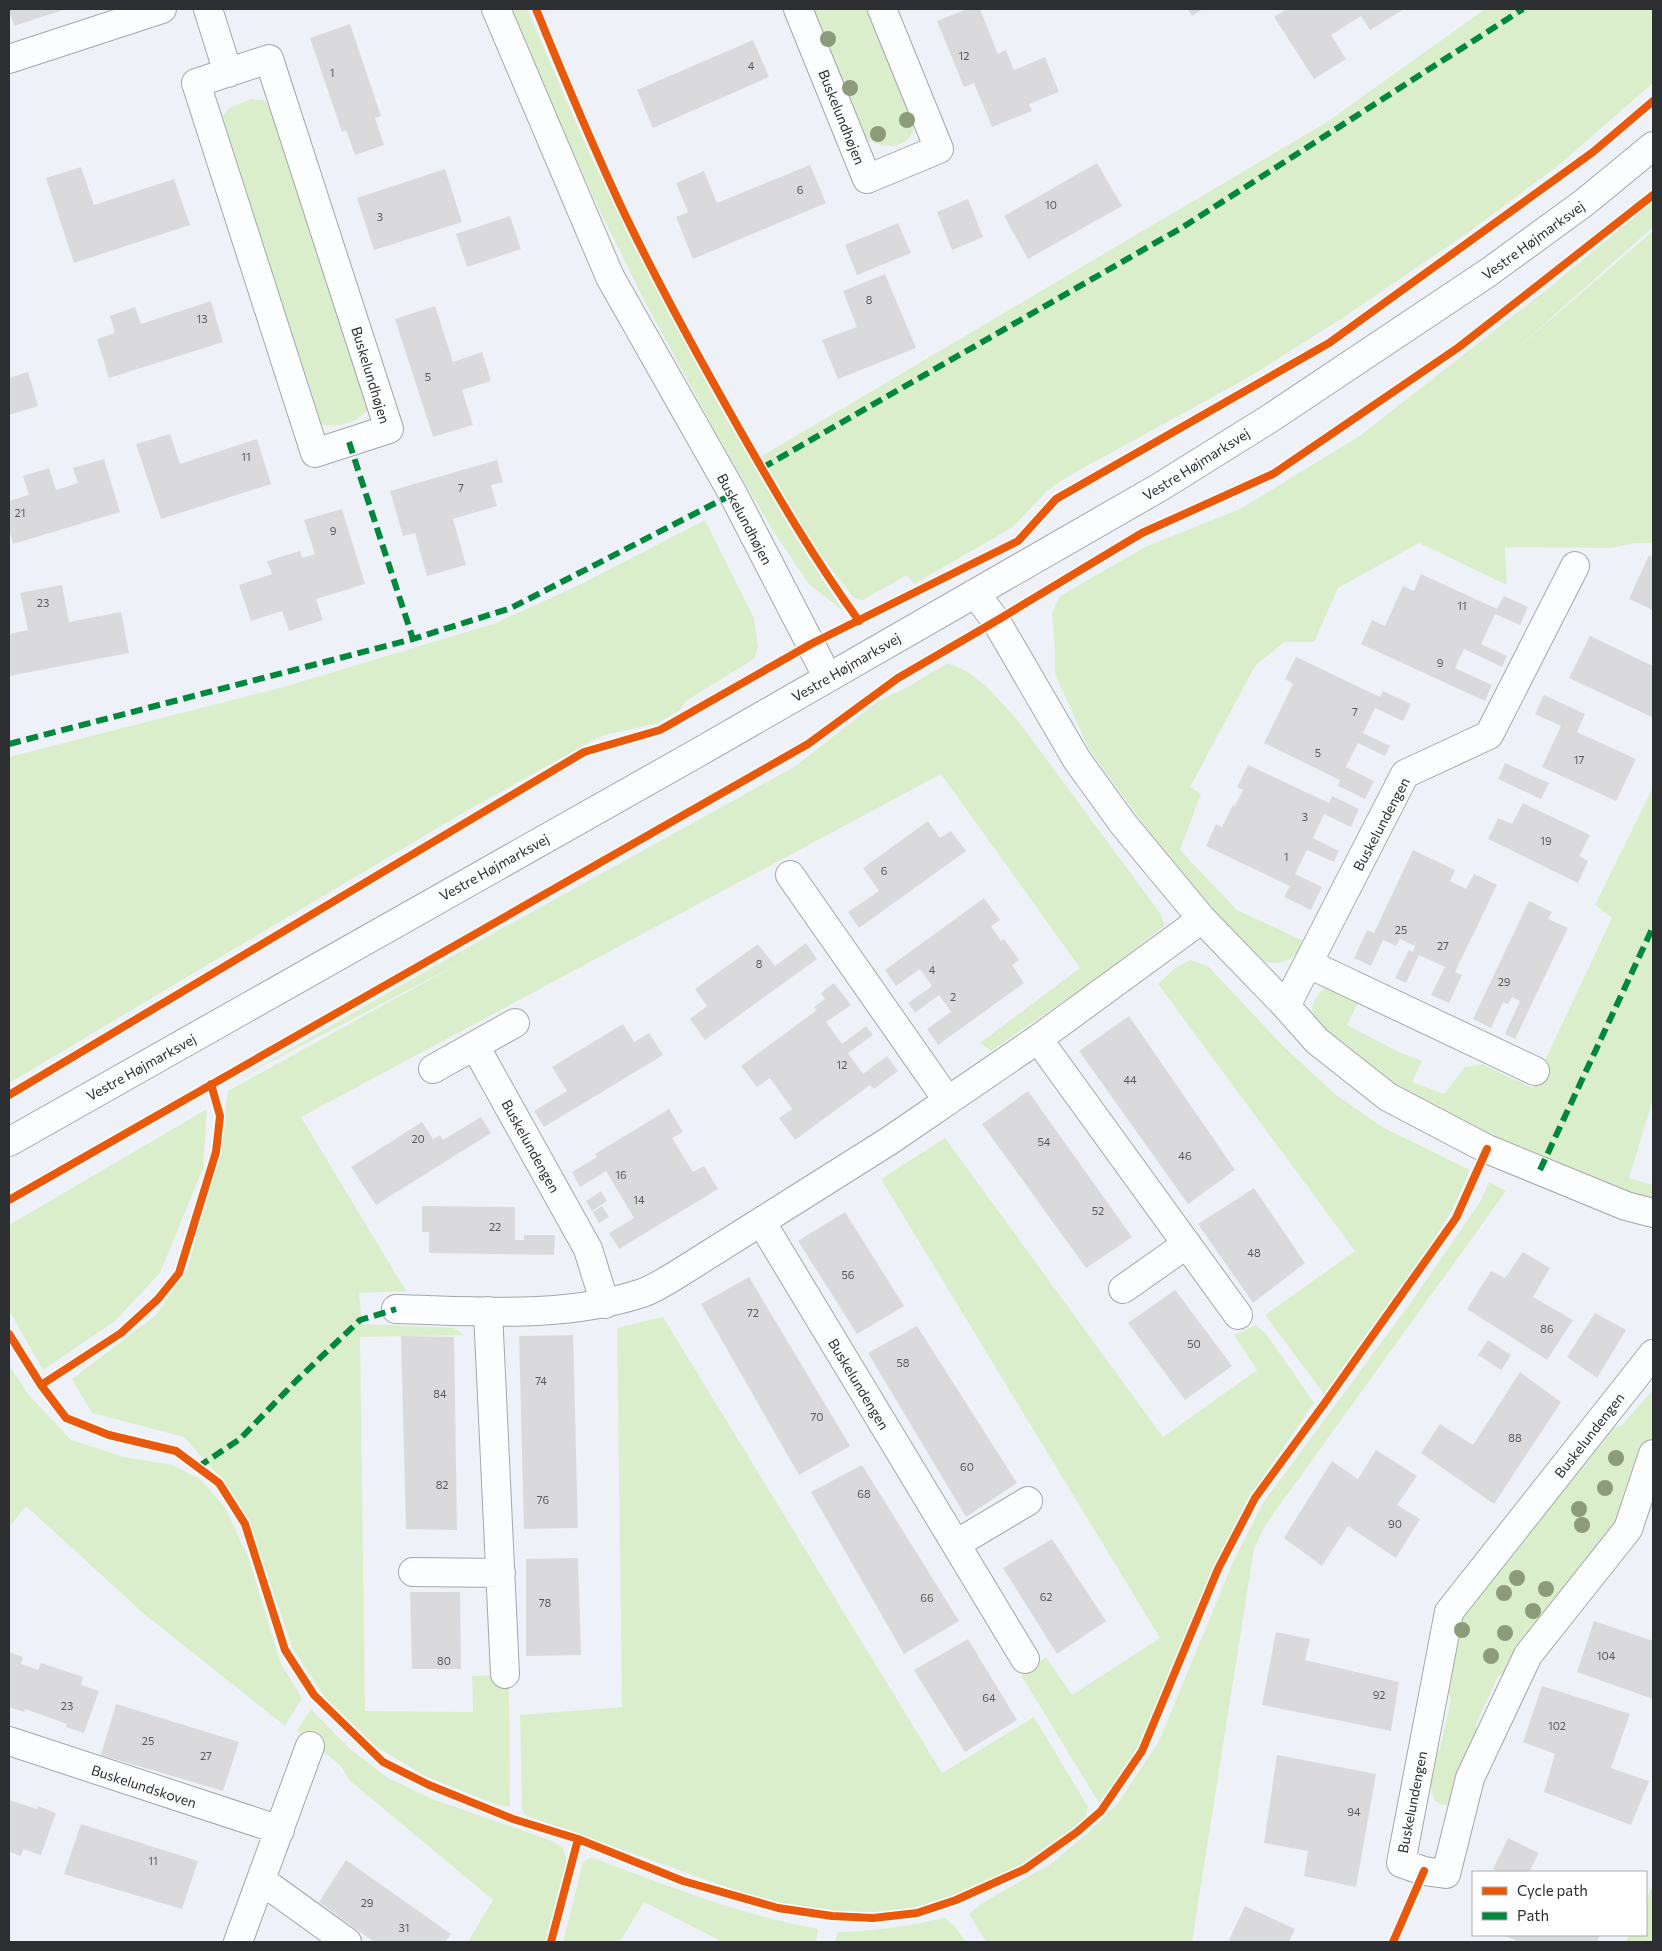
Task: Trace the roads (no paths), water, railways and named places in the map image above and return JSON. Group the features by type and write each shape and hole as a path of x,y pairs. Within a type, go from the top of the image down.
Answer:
{"street":[{"path":"9,59 162,9"},
{"path":"208,9 228,73"},
{"name":"Buskelundhøjen","path":"496,9 610,277 733,494 828,678"},
{"name":"Buskelundhøjen","path":"798,9 867,179 939,149 882,9"},
{"name":"Buskelundhøjen","path":"269,59 388,429 315,453 196,83 228,73 269,59"},
{"name":"Vestre Højmarksvej","path":"9,1142 699,752 1160,487 1376,349 1489,272 1577,208 1653,146"},
{"name":"Buskelundengen","path":"1286,1006 1405,774 1489,735 1575,566"},
{"path":"975,593 996,621 1077,760 1124,825 1202,919 1317,1041 1388,1097 1487,1148 1626,1206 1653,1213"},
{"path":"790,875 948,1101"},
{"path":"396,1310 566,1310 605,1304 641,1294 673,1277 762,1223 889,1141 1038,1039 1202,919"},
{"path":"1309,964 1535,1071"},
{"path":"433,1070 515,1023"},
{"path":"1038,1039 1238,1315"},
{"name":"Buskelundengen","path":"475,1046 588,1249 605,1304"},
{"name":"Buskelundengen","path":"762,1223 1025,1659"},
{"path":"1123,1289 1186,1244"},
{"path":"488,1311 505,1674"},
{"name":"Buskelundengen","path":"1653,1354 1449,1612 1400,1862 1424,1870 1446,1874 1470,1778 1528,1655 1628,1529 1653,1454"},
{"path":"956,1544 1028,1502"},
{"path":"412,1572 501,1573"},
{"name":"Buskelundskoven","path":"9,1741 280,1830"},
{"path":"238,1942 310,1746"},
{"path":"261,1880 346,1942"}]}
